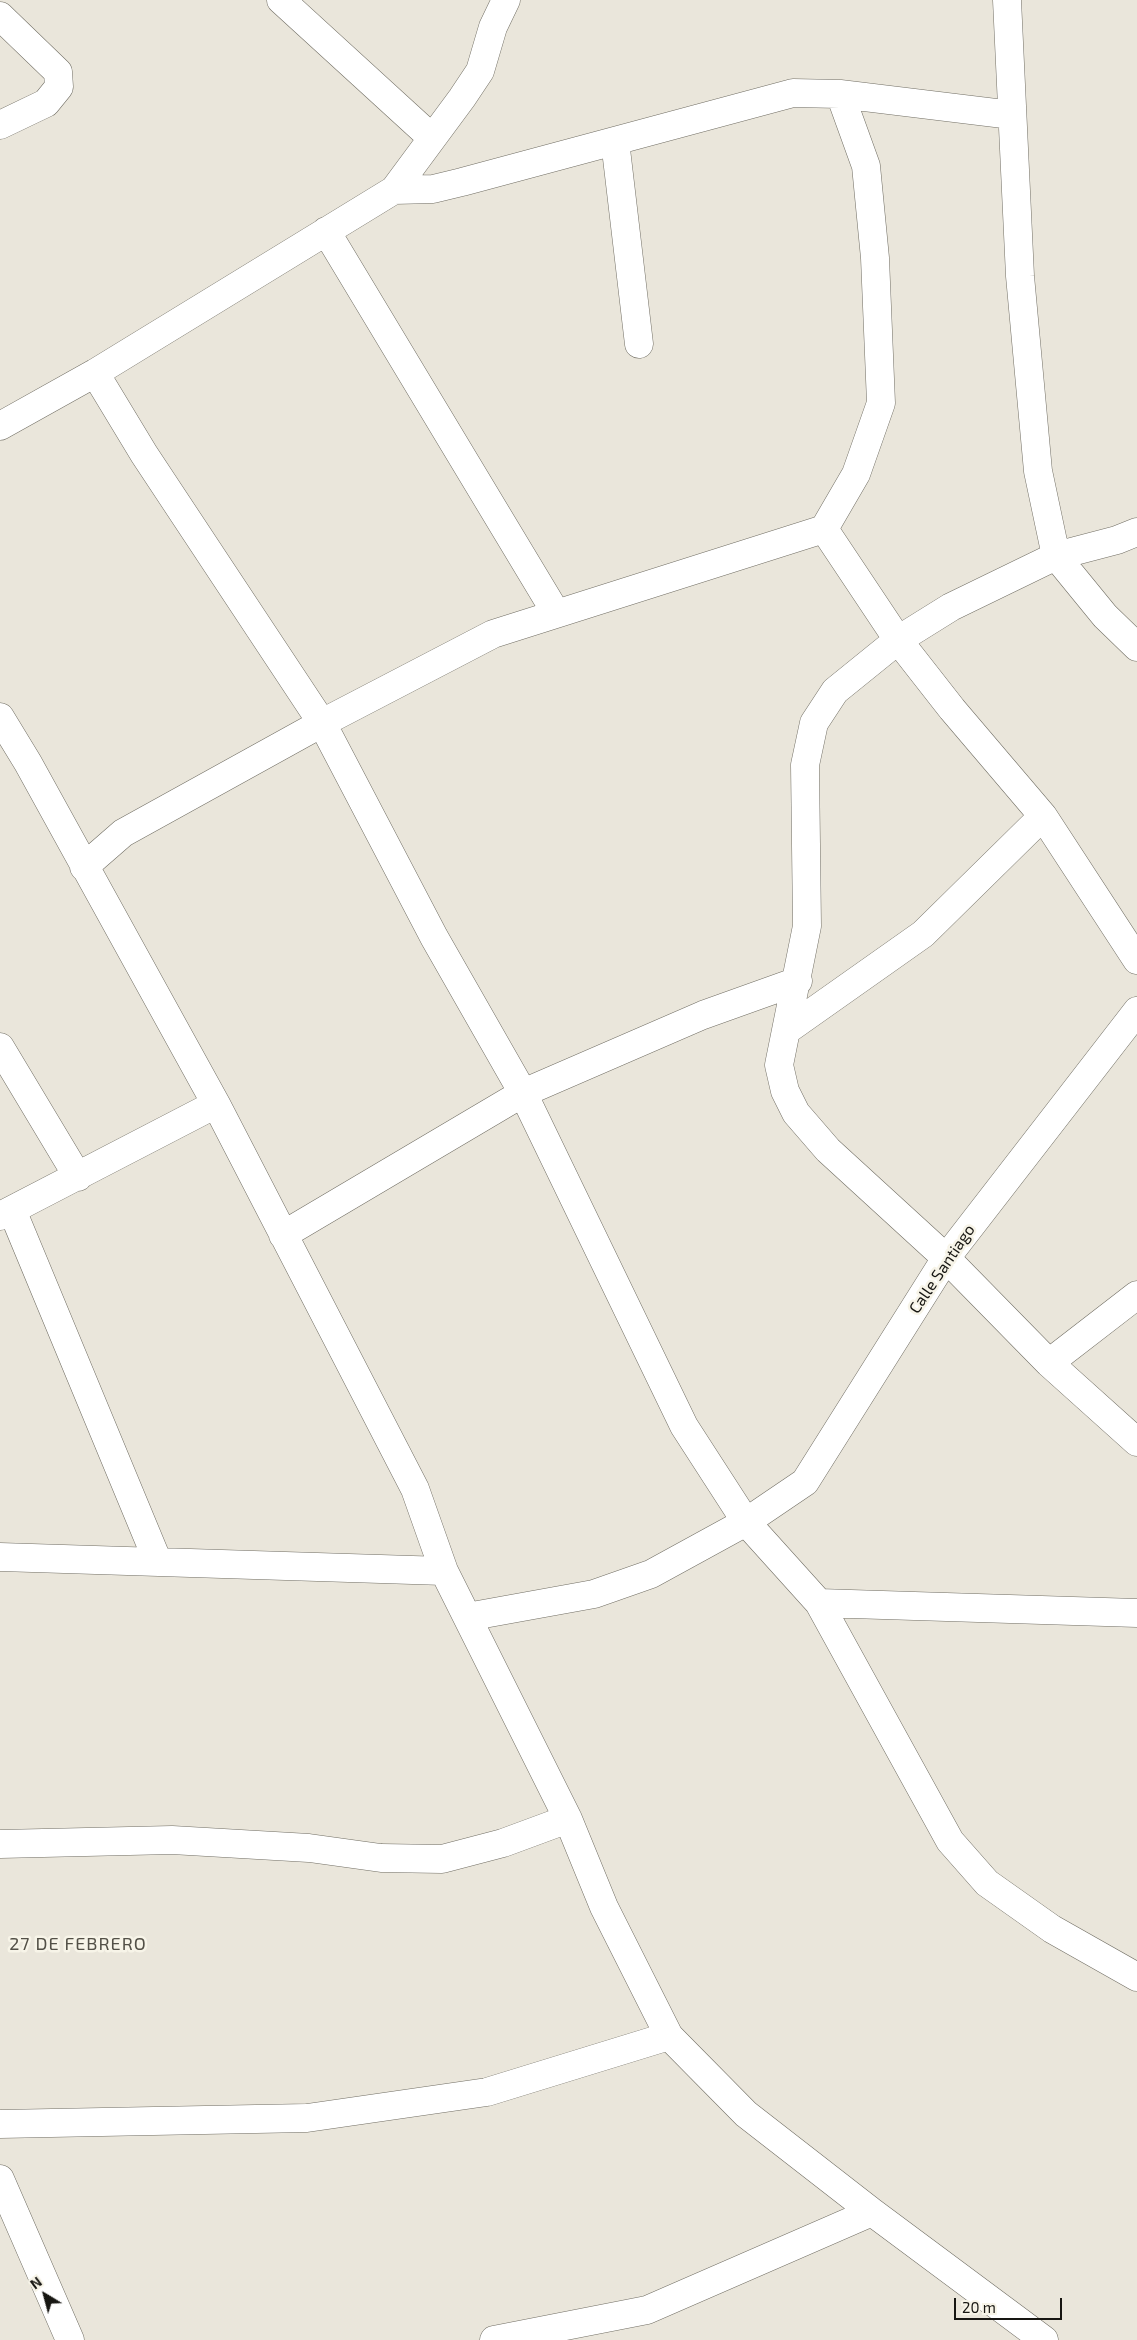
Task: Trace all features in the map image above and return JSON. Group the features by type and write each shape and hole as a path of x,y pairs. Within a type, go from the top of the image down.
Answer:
{"street":[{"path":"281,0 432,138"},
{"path":"0,426 95,373 394,190 480,71 493,27 506,0"},
{"path":"1007,0 1020,276 1038,472 1056,556 1105,616 1137,647"},
{"path":"0,16 58,72 59,87 46,103 0,125"},
{"path":"394,190 434,189 793,93 840,94 1012,115"},
{"path":"84,867 123,833 322,722 492,634 824,529 856,474 881,403 875,258 866,166 840,94"},
{"path":"615,141 639,344"},
{"path":"326,231 556,613"},
{"path":"95,373 144,454 322,722 434,937 524,1093 684,1426 746,1522 819,1603 950,1841 987,1883 1052,1929 1137,1977"},
{"path":"824,529 898,640 952,709 1043,816 1137,960"},
{"path":"1137,532 1116,540 1056,556 951,607 898,640 836,691 814,724 805,765 807,926 798,981 779,1065 785,1091 796,1112 828,1150 946,1258 1049,1363 1137,1442"},
{"path":"0,717 216,1104 415,1489 444,1571 568,1819 604,1907 669,2036 746,2114 872,2212 1044,2340"},
{"path":"787,1030 923,934 1043,816"},
{"path":"283,1234 524,1093 703,1015 798,981"},
{"name":"Calle Santiago","path":"467,1617 594,1594 651,1574 746,1522 805,1482 946,1258 1137,1011"},
{"path":"0,1047 78,1177"},
{"path":"158,1562 6,1213 216,1104"},
{"path":"1049,1363 1137,1295"},
{"path":"0,1556 444,1571"},
{"path":"819,1603 1137,1613"},
{"path":"0,1844 172,1840 309,1848 381,1858 442,1859 503,1843 568,1819"},
{"path":"0,2124 307,2118 487,2092 669,2036"},
{"path":"0,2179 70,2340"},
{"path":"494,2340 647,2310 872,2212"}],"district":[{"name":"27 DE FEBRERO","path":"78,1944"}]}
